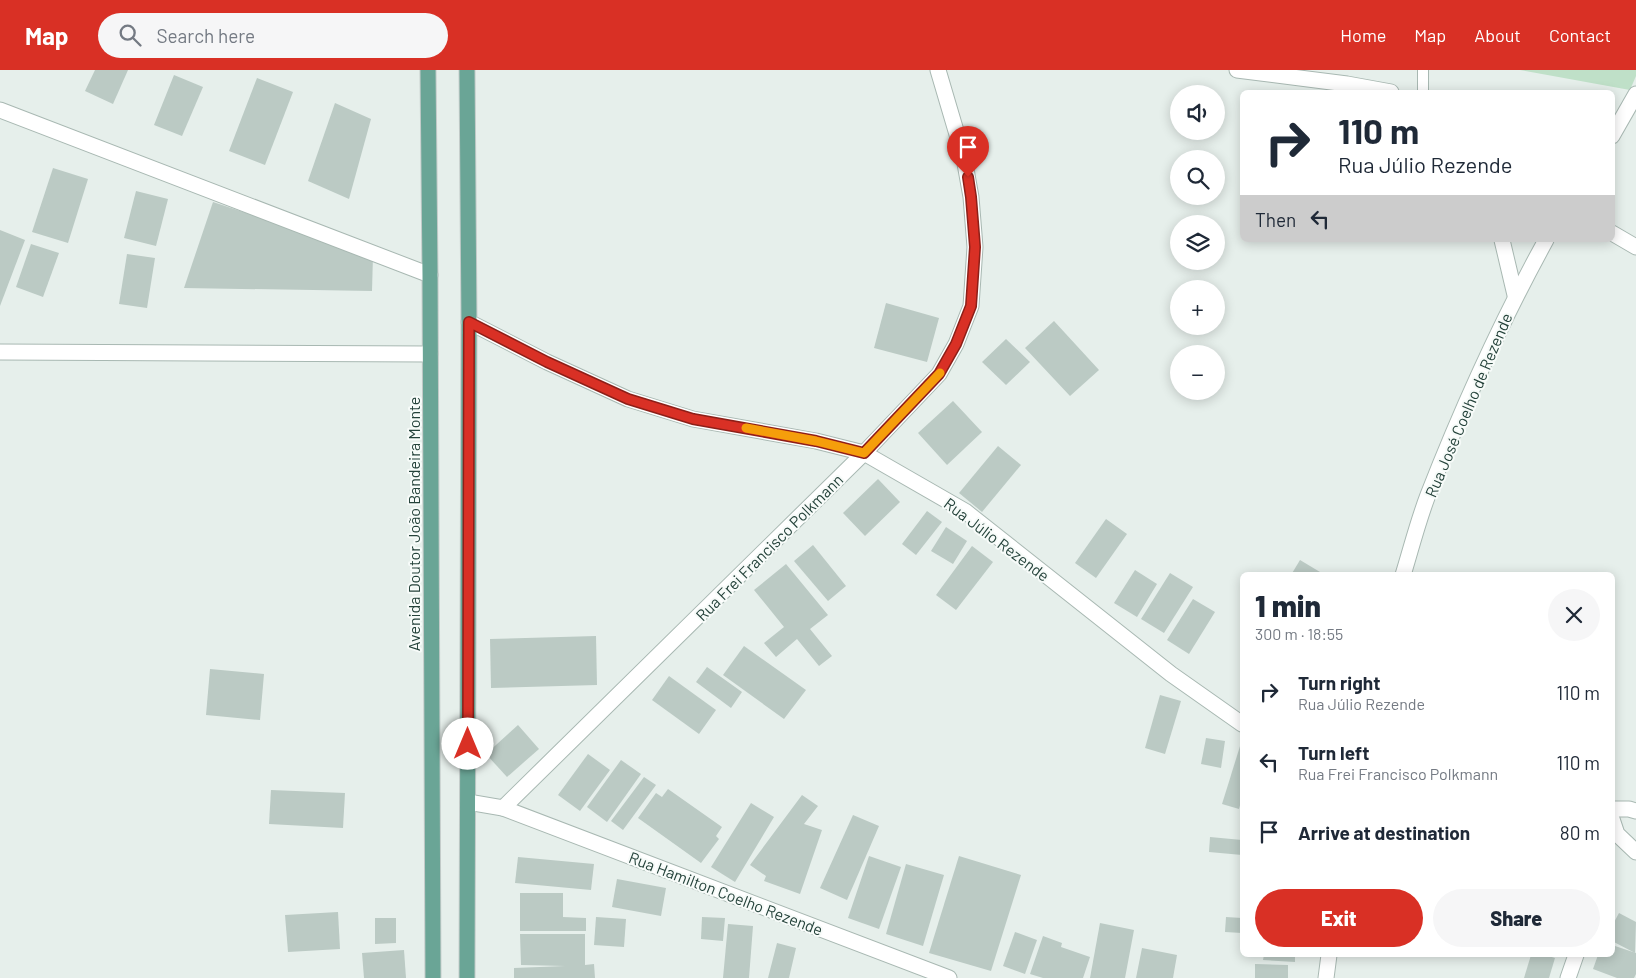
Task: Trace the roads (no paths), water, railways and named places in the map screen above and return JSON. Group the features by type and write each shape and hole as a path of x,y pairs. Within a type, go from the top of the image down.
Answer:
{"main road":[{"name":"Avenida Doutor João Bandeira Monte","path":"428,70 433,978"},
{"path":"467,70 469,322 467,978"}],"street":[{"name":"Rua Frei Francisco Polkmann","path":"503,808 864,453 939,374 956,344 971,306 975,247 971,197 964,158 938,70"},
{"path":"1237,70 1380,90"},
{"path":"1615,131 1636,94"},
{"path":"0,110 430,275"},
{"path":"1615,235 1636,247"},
{"path":"1502,242 1515,295"},
{"name":"Rua José Coelho de Rezende","path":"1404,572 1427,497 1468,399 1515,295 1545,242"},
{"name":"Rua Júlio Rezende","path":"469,322 547,362 628,399 693,419 816,441 864,453 965,511 1171,674 1240,723"},
{"path":"0,352 430,354"},
{"path":"468,802 503,808"},
{"name":"Rua Hamilton Coelho Rezende","path":"503,808 949,978"},
{"path":"1615,809 1636,811"},
{"path":"1615,826 1636,852"},
{"path":"1326,978 1329,957"},
{"path":"1568,978 1575,957"}],"lane":[{"path":"1423,70 1423,90"}]}
